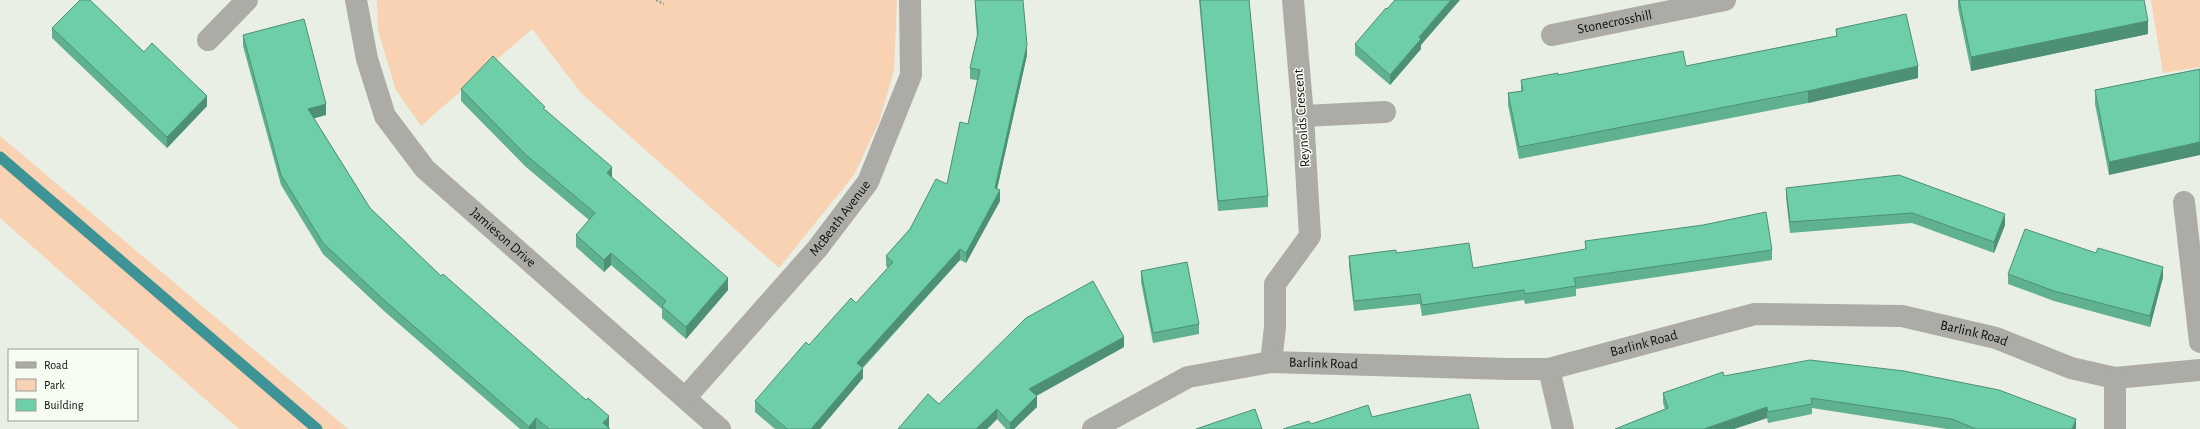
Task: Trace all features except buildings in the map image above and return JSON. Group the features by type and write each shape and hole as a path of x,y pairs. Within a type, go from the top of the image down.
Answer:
{"street":[{"path":"208,40 247,0"},
{"name":"Jamieson Drive","path":"356,0 367,59 386,116 425,169 686,397 720,429"},
{"name":"McBeath Avenue","path":"686,397 817,249 868,182 911,75 910,0"},
{"name":"Reynolds Crescent","path":"1271,362 1275,327 1276,284 1310,236 1303,116 1293,0"},
{"name":"Stonecrosshill","path":"1552,35 1725,0"},
{"path":"1303,116 1385,112"},
{"path":"2184,202 2200,342"},
{"name":"Barlink Road","path":"1093,429 1188,377 1271,362 1549,369 1755,314 1902,316 1996,338 2071,368 2116,378 2200,370"},
{"path":"1549,369 1563,429"},
{"path":"2115,429 2116,378"}],"path":[{"path":"656,0 664,4"}],"green space":[{"path":"377,0 897,0 894,71 879,122 854,175 779,268 581,93 532,29 421,126 396,90 378,31"},
{"path":"2151,0 2200,0 2200,67 2163,73"},
{"path":"0,136 348,429 239,429 0,218"}],"waterway":[{"path":"0,157 317,429"}]}
